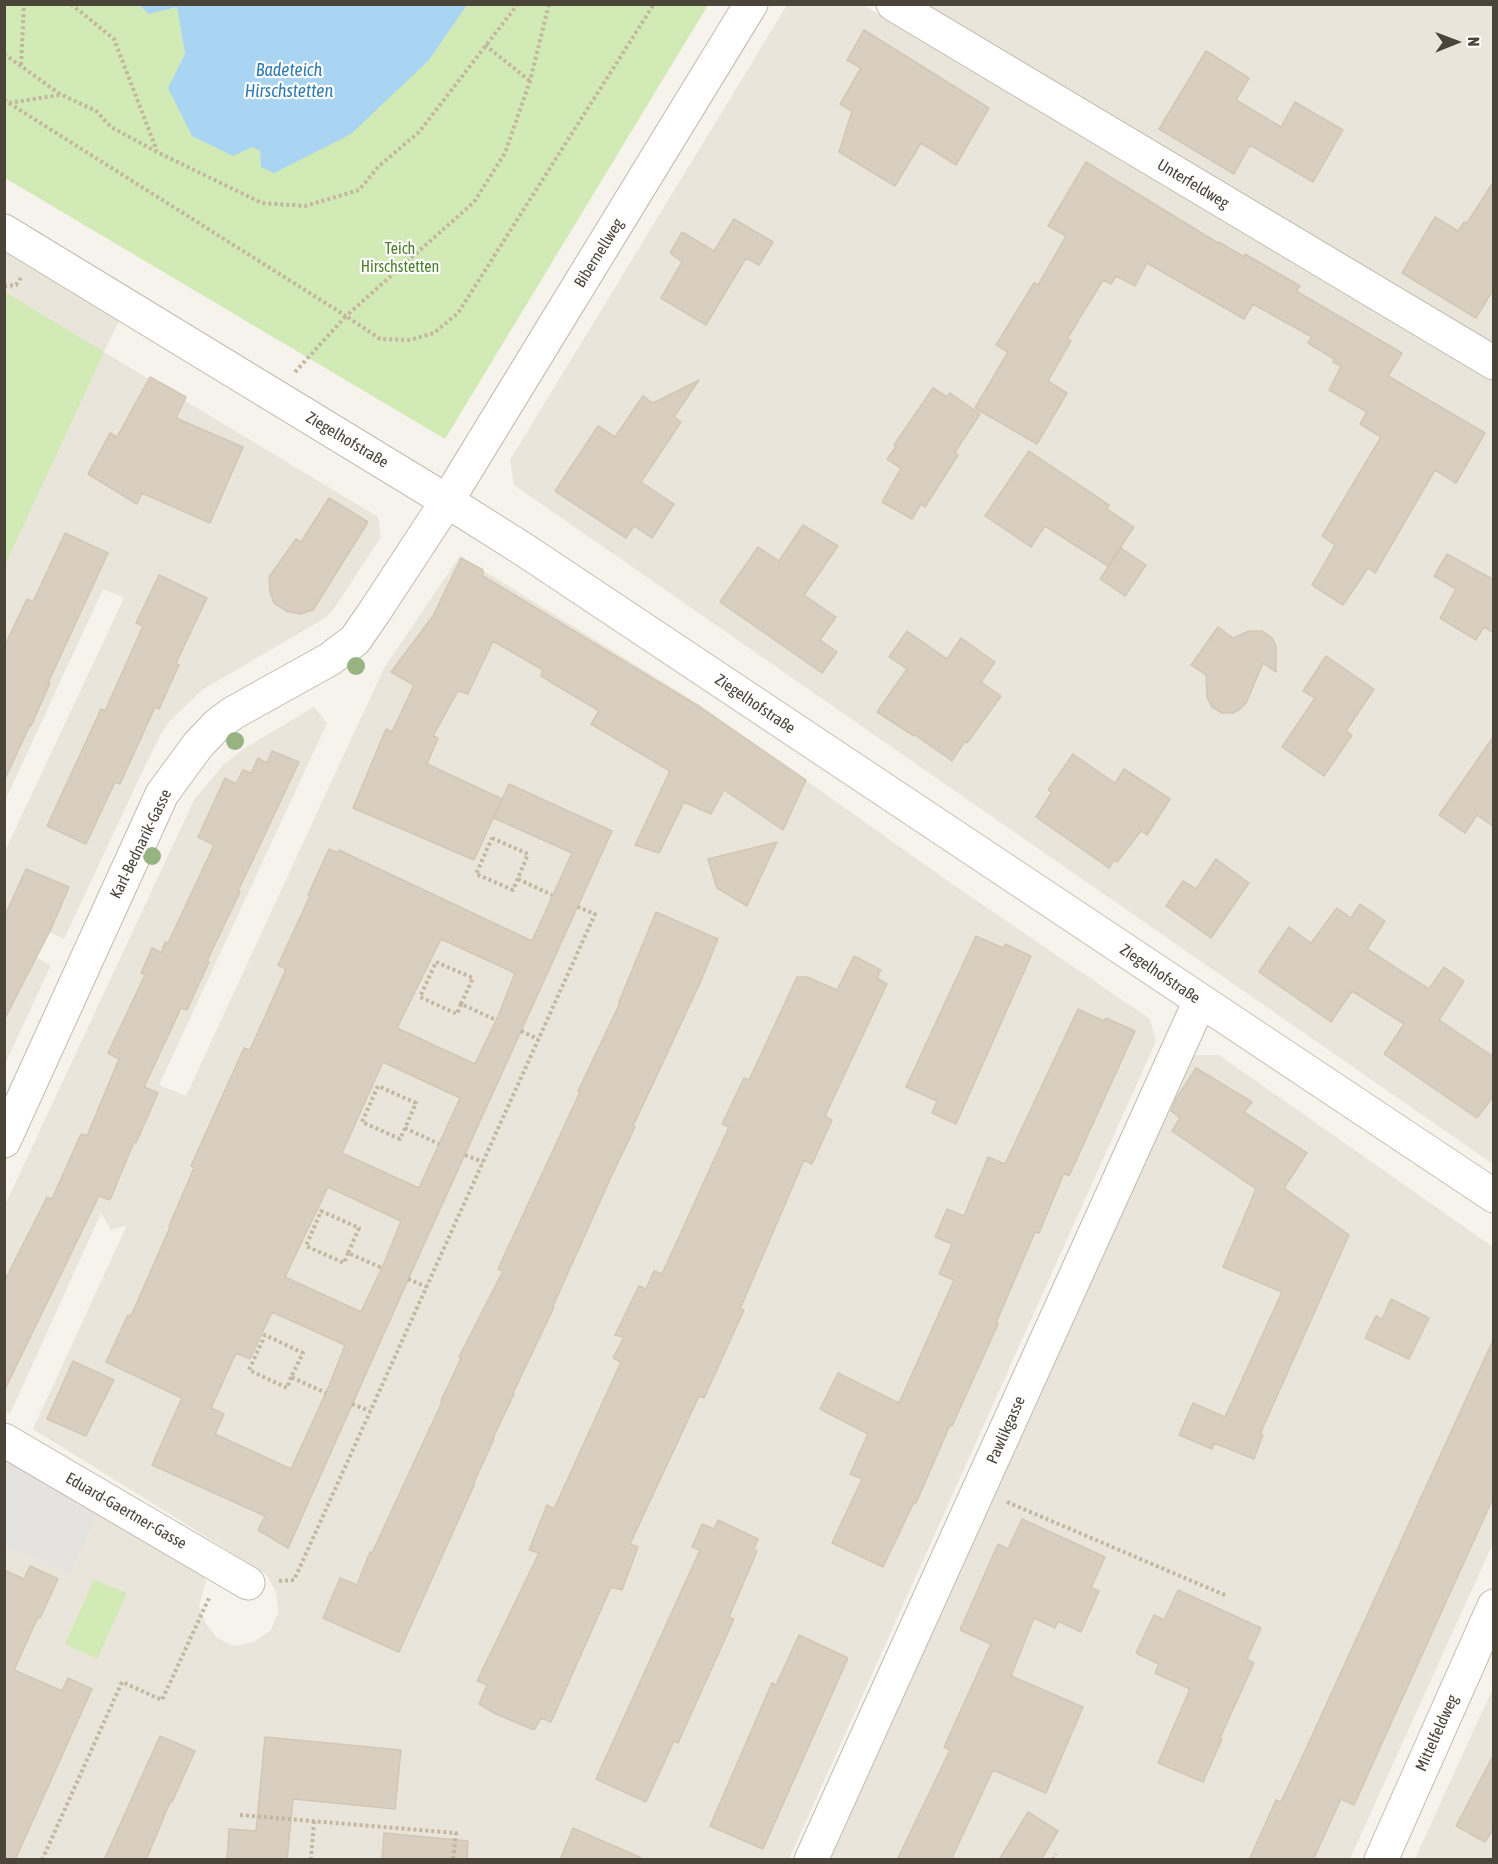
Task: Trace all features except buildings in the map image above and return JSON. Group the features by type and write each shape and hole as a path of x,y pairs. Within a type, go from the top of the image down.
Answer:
{"street":[{"name":"Bibernellweg","path":"447,501 751,4"},
{"name":"Unterfeldweg","path":"893,4 1494,363"},
{"name":"Ziegelhofstraße","path":"4,231 526,551 1494,1196"},
{"name":"Karl-Bednarik-Gasse","path":"4,1141 162,794 198,745 217,725 233,713 330,659 354,640 447,501"},
{"name":"Pawlikgasse","path":"811,1860 1200,1001"},
{"name":"Eduard-Gaertner-Gasse","path":"4,1440 235,1576"},
{"name":"Mittelfeldweg","path":"1381,1860 1494,1606"}],"path":[{"path":"21,66 24,4"},
{"path":"71,4 114,39 157,152"},
{"path":"4,54 60,94 96,111 111,127 157,152 262,203 305,206 359,190 379,166 419,132 518,4"},
{"path":"274,395 346,316 474,202 504,153 530,81 549,4"},
{"path":"7,102 380,339 410,340 434,333 458,313 654,4"},
{"path":"485,45 530,81"},
{"path":"7,102 60,94"},
{"path":"4,286 16,285 24,273"},
{"path":"492,838 528,854 518,879 513,890 476,873 492,838"},
{"path":"518,879 552,895"},
{"path":"42,1860 122,1682 162,1700 235,1576 294,1580 595,914 578,907"},
{"path":"436,962 473,978 461,1004 457,1014 420,997 436,962"},
{"path":"461,1004 496,1020"},
{"path":"521,1031 538,1039"},
{"path":"378,1086 416,1103 405,1128 400,1139 362,1122 378,1086"},
{"path":"405,1128 439,1144"},
{"path":"465,1155 483,1162"},
{"path":"321,1211 359,1228 348,1253 344,1263 306,1246 321,1211"},
{"path":"348,1253 382,1268"},
{"path":"408,1279 427,1287"},
{"path":"265,1335 303,1353 291,1377 287,1388 249,1370 265,1335"},
{"path":"291,1377 326,1393"},
{"path":"352,1404 370,1411"},
{"path":"979,1489 1227,1596"},
{"path":"240,1815 456,1833 453,1860"},
{"path":"311,1860 314,1821"},
{"path":"1053,1860 1056,1854"}],"shaded area":[{"path":"787,5 863,5 1493,380 1493,1164 514,485 510,460"},
{"path":"914,5 1493,5 1493,351"},
{"path":"5,239 122,315 104,352 378,517 381,537 335,607 325,618 202,690 169,722 146,764 64,939 5,911 5,851 124,598 103,589 5,801"},
{"path":"460,556 700,705 955,886 1150,1019 1156,1041 789,1859 5,1860 5,1457 203,1575 206,1581 199,1606 206,1624 217,1638 233,1646 254,1642 271,1630 278,1612 276,1592 266,1574 33,1429 127,1225 111,1230 101,1213 10,1414 5,1410 5,1205 194,800 224,764 245,748 314,707 327,723 159,1085 186,1096 384,668"},
{"path":"5,942 51,965 5,1064"},
{"path":"1194,1055 1219,1055 1493,1247 1493,1543 1350,1859 829,1860"},
{"path":"5,1456 98,1511 70,1574 5,1545"},
{"path":"1493,1688 1493,1859 1415,1859"}],"green space":[{"name":"Teich Hirschstetten","path":"5,5 138,5 149,13 177,7 185,54 169,88 260,151 261,167 429,60 467,5 708,5 445,439 5,178"},
{"path":"5,292 104,352 5,565"},
{"path":"94,1580 127,1593 97,1659 65,1644"}],"water":[{"name":"Badeteich Hirschstetten","path":"139,5 467,5 429,60 351,134 274,173 261,167 260,151 252,147 233,156 192,136 168,88 185,54 177,7 149,14"}]}
